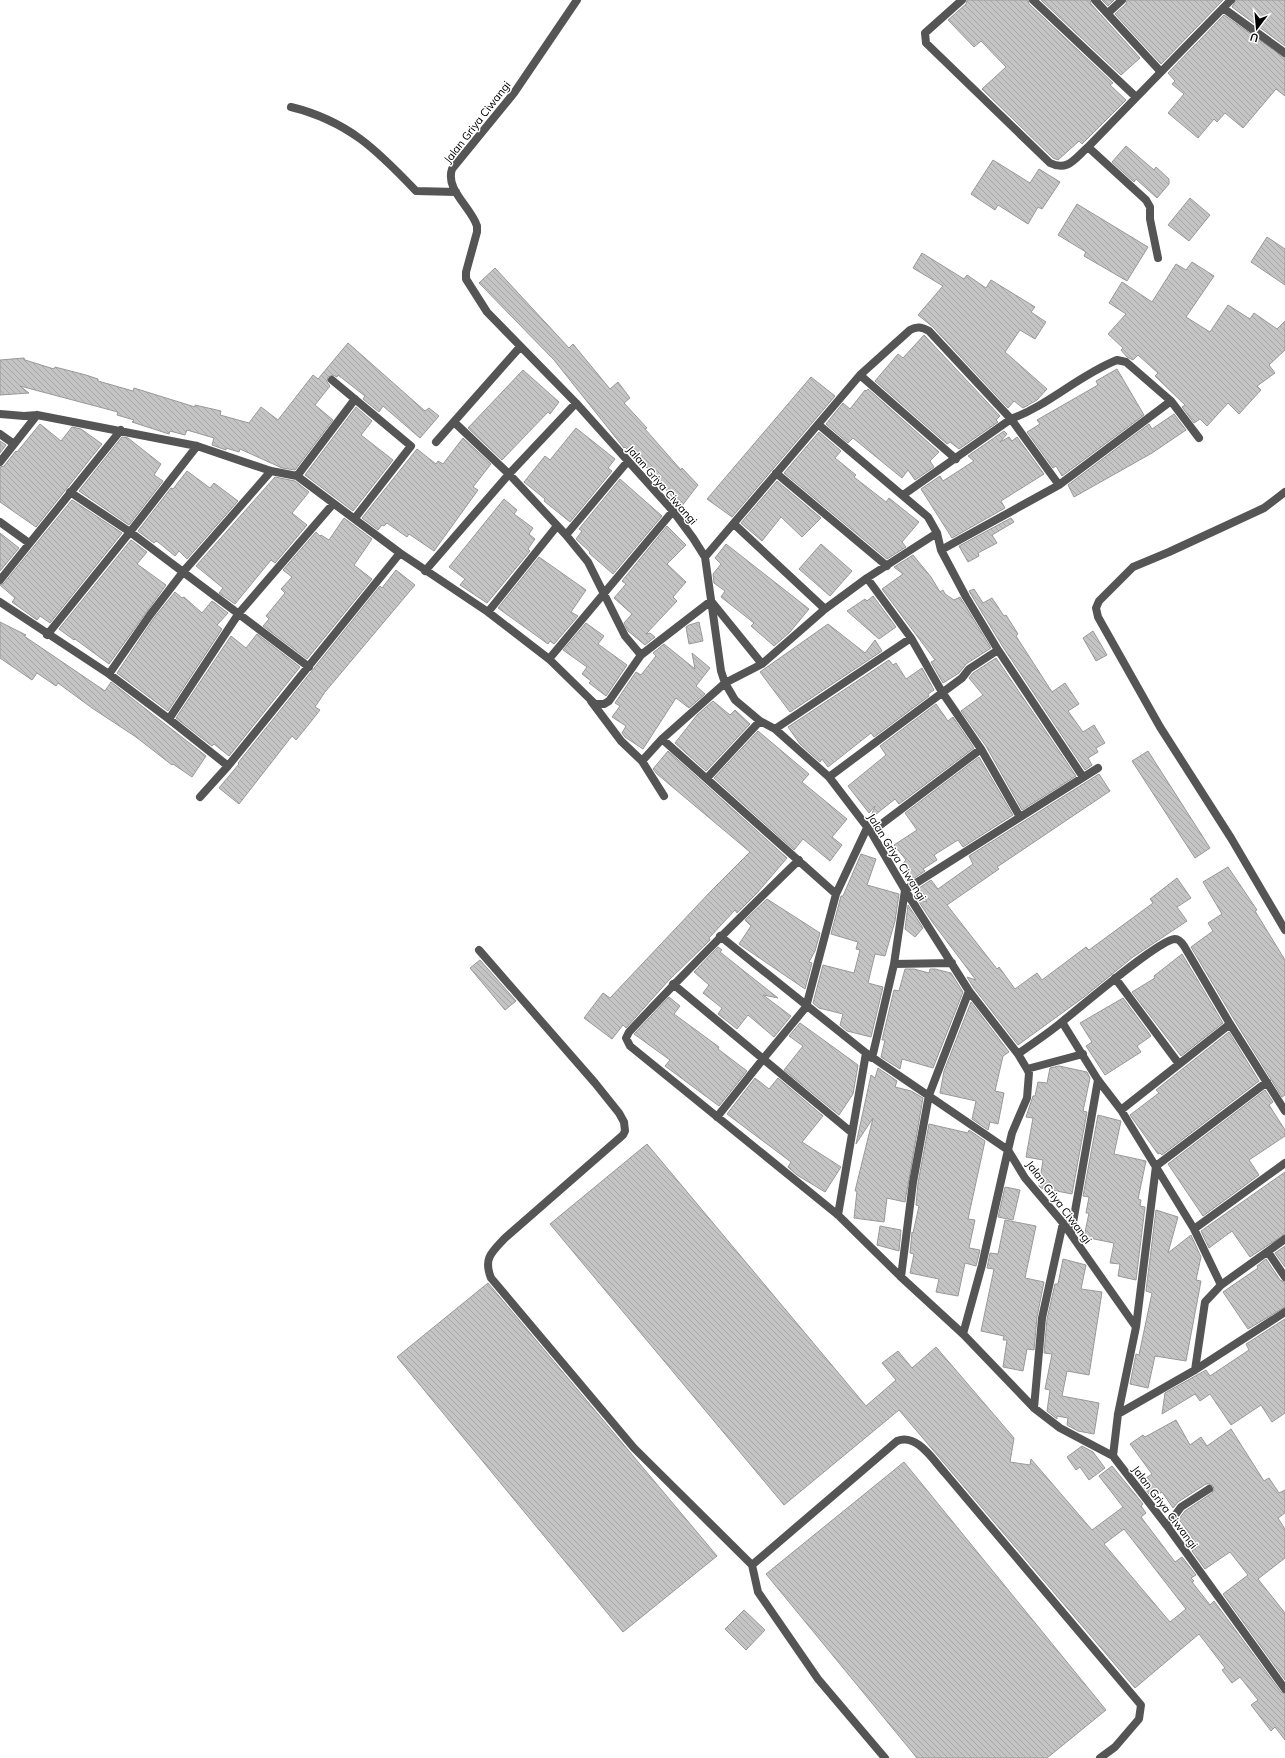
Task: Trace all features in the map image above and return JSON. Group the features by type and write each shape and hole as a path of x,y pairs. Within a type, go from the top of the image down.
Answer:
{"street":[{"name":"Jalan Griya Ciwangi","path":"577,0 514,93 452,169 451,177 456,192 477,226 477,232 466,272 466,279 487,312 576,403 673,511 693,538 705,557 718,657 724,682 735,700 760,721 775,729 829,777 869,830 904,890 952,963 968,991 1018,1054 1028,1069"},
{"path":"962,0 925,33 925,40 929,46 1050,163 1058,167 1068,165 1088,147 1231,0"},
{"path":"1033,0 1136,97"},
{"path":"1095,0 1161,72"},
{"path":"1108,13 1122,0"},
{"path":"1223,8 1285,52"},
{"path":"291,106 314,112 354,133 372,148 416,191 456,192"},
{"path":"1088,147 1146,200 1150,207 1150,219 1158,258"},
{"path":"705,557 819,425 860,375 915,327 929,331 1011,419 1059,484"},
{"path":"436,442 520,347"},
{"path":"903,495 1011,419 1029,413 1066,388 1117,360 1126,362 1171,401 1199,438"},
{"path":"860,375 956,459"},
{"path":"332,380 411,446 355,518"},
{"path":"297,476 355,399"},
{"path":"940,550 1059,484 1171,401"},
{"path":"424,571 509,474 576,403"},
{"path":"0,414 24,416 37,415 121,430 196,446 271,471 290,473 297,476 424,571 488,612 549,659 591,701 621,741 642,761 664,796"},
{"path":"0,462 37,415"},
{"path":"454,422 509,474 566,535 588,562 625,636 641,655"},
{"path":"819,425 928,517 937,533 940,550 998,650 1083,777"},
{"path":"0,580 121,430"},
{"path":"0,434 14,444"},
{"path":"47,635 130,532 196,446"},
{"path":"566,535 628,461"},
{"path":"109,674 150,615 183,572 271,471"},
{"path":"776,473 887,566"},
{"path":"70,492 130,532 309,667"},
{"path":"1285,492 1264,508 1133,567 1099,601 1096,608 1098,617 1160,727 1231,838 1285,930"},
{"path":"169,719 239,613 333,504"},
{"path":"549,659 673,511"},
{"path":"0,522 29,544"},
{"path":"734,524 825,609"},
{"path":"488,612 557,526"},
{"path":"642,761 662,739 724,682 762,664 825,609 867,578 937,533"},
{"path":"200,797 228,766 400,553"},
{"path":"867,578 911,638 942,692 982,749 1020,817"},
{"path":"591,701 600,705 609,701 641,655 711,601 762,664"},
{"path":"0,602 47,635 109,674 228,766"},
{"path":"775,729 911,638"},
{"path":"829,777 962,678 969,670 998,650"},
{"path":"707,778 760,721"},
{"path":"662,739 836,894"},
{"path":"717,1117 763,1058 806,1007 836,894 869,830 982,749"},
{"path":"838,1215 851,1132 869,1055 894,964 904,890 1098,768"},
{"path":"799,860 720,936 629,1032 626,1038 630,1046 838,1215 900,1277 963,1334 1034,1408 1060,1428 1113,1456 1118,1414 1136,1327 1156,1166 1267,1082"},
{"path":"720,936 806,1007 869,1055 1008,1150"},
{"path":"1018,1054 1062,1022 1115,978 1163,944 1174,939 1179,940 1285,1111"},
{"path":"478,950 595,1083 619,1113 625,1127 624,1135 504,1238 490,1254 487,1268 491,1278 634,1448 752,1565 758,1592 818,1679 885,1758"},
{"path":"894,964 952,963"},
{"path":"1115,978 1179,1064"},
{"path":"674,984 851,1132"},
{"path":"900,1277 912,1182 929,1095 968,991"},
{"path":"1062,1022 1098,1080 1121,1110 1156,1166 1194,1229 1221,1285"},
{"path":"1121,1110 1230,1024"},
{"path":"963,1334 982,1265 1012,1133 1027,1098 1028,1069 1083,1054"},
{"path":"1071,1234 1098,1080"},
{"name":"Jalan Griya Ciwangi","path":"1008,1150 1025,1178 1063,1223 1136,1327"},
{"path":"1194,1229 1285,1163"},
{"path":"1034,1408 1042,1318 1063,1223"},
{"path":"1195,1370 1205,1302 1221,1285 1285,1239"},
{"path":"1268,1252 1285,1277"},
{"path":"1118,1414 1195,1370 1285,1312"},
{"path":"752,1565 897,1441 903,1439 913,1441 921,1447 945,1473 1142,1706 1139,1719 1115,1747 1100,1758"},
{"name":"Jalan Griya Ciwangi","path":"1113,1456 1285,1689"},
{"path":"1166,1526 1181,1507 1209,1489"}],"building":[{"path":"967,0 1028,0 1029,4 1113,83 1110,85 1126,100 1082,144 1079,141 1058,160 1053,158 982,89 1006,67 981,41 974,47 948,20 966,4"},
{"path":"1041,0 1090,0 1091,4 1140,58 1121,75"},
{"path":"1102,0 1114,0 1108,6"},
{"path":"1127,0 1223,0 1161,64 1115,14 1126,4"},
{"path":"1236,0 1285,0 1285,46 1232,7"},
{"path":"1224,15 1285,58 1285,96 1276,89 1243,128 1225,113 1217,122 1214,119 1198,138 1168,113 1184,94 1172,84 1175,81 1168,73"},
{"path":"1126,146 1154,170 1156,167 1169,179 1169,184 1157,198 1136,179 1134,182 1112,162"},
{"path":"993,160 1030,183 1039,169 1060,182 1042,209 1038,207 1028,224 998,205 995,210 971,194"},
{"path":"1190,198 1210,215 1189,241 1168,225"},
{"path":"1077,204 1148,247 1127,281 1084,256 1086,252 1058,235"},
{"path":"1267,237 1285,249 1285,285 1251,262"},
{"path":"922,253 964,279 967,275 986,288 991,280 1035,307 1031,312 1046,322 1035,339 1020,330 1005,352 1047,389 1037,400 1023,408 1014,401 1008,408 933,327 918,315 943,286 913,268"},
{"path":"1192,262 1214,276 1186,317 1210,332 1228,305 1250,319 1254,313 1277,329 1285,321 1285,350 1269,365 1275,373 1257,386 1261,390 1239,414 1228,403 1207,426 1200,419 1194,423 1182,407 1185,405 1155,376 1158,373 1138,355 1133,360 1127,357 1121,350 1123,348 1108,334 1126,314 1109,303 1122,282 1152,302 1176,264 1186,270"},
{"path":"495,268 569,348 573,344 610,389 618,382 630,398 624,403 647,428 645,429 681,470 682,468 698,485 681,507 641,461 640,463 625,447 624,448 554,360 479,283"},
{"path":"924,335 1000,416 996,420 998,422 959,449 950,442 947,444 875,381 898,354 903,358"},
{"path":"348,343 425,411 429,408 439,416 420,438 383,406 379,412 363,399 365,396 338,375 337,377 333,375 328,377 327,382 330,386 315,405 333,420 295,470 282,468 240,449 239,452 226,448 226,450 212,445 214,438 187,430 185,435 170,431 169,434 132,422 134,420 117,415 118,412 20,386 29,393 0,395 0,360 24,358 25,360 54,369 55,367 86,375 98,379 98,381 133,391 134,388 195,407 195,405 221,411 220,415 249,423 261,407 278,420 313,375 318,379"},
{"path":"1117,369 1144,415 1062,476 1056,466 1053,468 1027,432 1040,424 1037,420 1098,385 1096,381"},
{"path":"523,370 559,402 550,414 548,412 502,460 468,428"},
{"path":"811,377 835,396 732,517 707,499"},
{"path":"868,389 939,452 930,461 934,467 915,480 908,470 902,478 853,438 848,443 826,424 843,403 850,409 865,390 866,391"},
{"path":"356,407 372,421 361,435 393,460 353,511 305,475"},
{"path":"1174,414 1186,430 1152,453 1074,497 1068,485 1149,424 1152,429"},
{"path":"40,424 61,441 72,427 81,429 102,444 36,527 0,502 0,467 4,466"},
{"path":"576,428 615,459 608,468 612,471 570,522 544,501 545,499 524,482 545,456 550,460"},
{"path":"1004,431 1007,434 1000,442 1009,437 1012,441 1017,437 1044,474 1001,501 1005,508 952,538 921,489 940,476 943,481 974,461 968,456"},
{"path":"819,432 841,451 835,458 856,475 854,477 886,502 889,498 919,522 902,542 906,547 887,559 784,473"},
{"path":"122,437 128,438 161,464 154,475 163,481 129,525 79,491"},
{"path":"463,438 491,464 473,487 478,490 434,551 409,534 407,537 387,523 384,526 382,525 378,530 362,518 417,449 436,464 438,461 443,464"},
{"path":"0,441 6,445 0,453"},
{"path":"187,471 210,488 214,483 238,501 187,559 179,551 175,556 158,542 156,541 154,543 138,531 171,488 173,489"},
{"path":"275,477 295,481 309,492 292,513 307,525 275,563 271,560 235,604 219,593 223,588 196,566"},
{"path":"620,479 662,516 613,574 589,553 590,552 576,539 582,531 579,529"},
{"path":"777,481 821,518 802,537 781,517 762,541 741,523"},
{"path":"504,499 517,510 514,514 533,528 529,534 535,539 528,549 530,551 487,603 460,585 465,579 449,567"},
{"path":"72,500 122,533 50,623 40,616 37,620 12,602 15,598 0,585 4,583"},
{"path":"344,518 372,539 354,565 372,579 307,659 263,626 269,619 266,616 285,593 281,589 292,577 283,570 316,532 320,536 321,535 329,540"},
{"path":"1011,518 1014,522 992,535 997,543 978,553 979,556 968,562 959,546"},
{"path":"667,526 686,545 667,564 686,582 673,597 677,601 646,634 650,633 655,637 645,645 628,631 624,623 632,614 614,598 626,584 622,581"},
{"path":"0,533 19,548 0,571"},
{"path":"131,540 147,552 137,564 166,585 109,664 59,629"},
{"path":"726,544 809,609 790,632 774,646 751,626 754,623 721,597 725,591 714,583 713,574 721,564 715,558"},
{"path":"821,544 852,571 830,596 799,569"},
{"path":"913,555 931,577 940,592 943,590 945,594 954,600 960,597 991,648 966,664 959,673 943,683 931,662 935,660 882,589 903,574 894,567"},
{"path":"539,557 586,590 571,612 578,616 554,644 550,641 548,644 498,608"},
{"path":"396,570 415,585 325,692 315,707 320,710 309,724 296,740 292,736 239,804 219,788 380,586 382,588"},
{"path":"974,589 983,603 992,598 1004,616 1006,615 1018,634 1016,636 1052,692 1065,683 1079,704 1068,711 1083,732 1094,725 1105,743 1096,748 1098,752 1088,758 1092,765 1085,770 1003,647 969,591"},
{"path":"175,592 182,598 184,597 202,613 212,601 228,613 217,625 222,629 168,711 117,673 154,618"},
{"path":"873,596 896,627 879,639 847,611 865,599 867,601"},
{"path":"0,622 26,635 24,636 105,691 111,682 206,756 192,777 173,764 172,765 136,737 92,708 58,683 56,686 37,673 32,680 0,658"},
{"path":"699,622 703,641 689,644 686,627"},
{"path":"586,623 604,636 598,644 627,665 606,696 589,683 591,681 582,674 587,667 563,650"},
{"path":"828,624 865,653 875,640 882,651 790,712 760,672"},
{"path":"1093,631 1107,655 1096,661 1083,638"},
{"path":"257,634 300,667 229,756 214,744 212,746 176,718 231,636 246,648"},
{"path":"664,644 695,669 692,653 710,668 696,686 705,694 689,708 676,698 643,749 625,737 622,733 626,726 612,717 620,706 615,703 636,672 641,675 656,656 653,653"},
{"path":"996,658 1076,776 1022,810 986,746 961,711 983,695 969,678 973,673"},
{"path":"889,660 893,665 896,663 906,679 922,668 934,690 928,694 929,696 874,737 871,733 828,767 822,759 820,762 800,744 788,727"},
{"path":"713,701 730,715 735,710 750,724 706,771 675,743 697,715"},
{"path":"936,704 948,721 953,717 974,748 899,804 895,799 870,819 875,806 869,813 848,786 886,755 880,746"},
{"path":"758,731 809,774 802,782 847,819 832,837 842,845 830,861 803,839 794,850 714,778"},
{"path":"668,751 787,858 757,893 737,913 735,910 709,938 710,940 669,980 626,1028 623,1025 612,1039 584,1018 603,993 610,998 750,852 657,774 653,769"},
{"path":"1148,751 1210,848 1195,858 1132,761"},
{"path":"979,757 1013,815 963,847 958,840 934,855 937,860 923,869 925,871 913,879 903,863 906,860 894,845 917,830 905,813"},
{"path":"1099,774 1110,791 997,867 999,869 947,905 997,969 999,967 1015,989 1037,973 1042,980 1086,947 1089,950 1153,903 1150,899 1177,878 1191,898 1177,907 1187,921 1133,957 1084,997 1018,1045 974,988 967,977 976,980 917,899 927,902 919,888 931,880 938,889 973,864 969,856"},
{"path":"861,854 876,859 867,885 899,894 895,921 885,956 875,954 868,983 883,987 871,1037 847,1031 840,1025 843,1014 819,1008 813,1003 823,965 854,973 860,950 856,949 858,942 831,934 841,896 843,896"},
{"path":"1228,867 1257,910 1255,911 1285,960 1285,1095 1282,1097 1191,947 1213,931 1208,923 1222,914 1203,882"},
{"path":"767,899 820,933 815,951 809,962 812,963 805,989 739,944 751,926 745,920"},
{"path":"908,905 923,928 915,937 905,929"},
{"path":"718,947 722,950 720,952 778,998 763,995 791,1016 774,1037 748,1015 737,1029 718,1014 722,1008 703,993 709,985 694,972"},
{"path":"1182,954 1223,1023 1181,1056 1132,992 1155,978 1154,976"},
{"path":"480,960 516,1001 505,1010 470,968"},
{"path":"905,969 914,969 929,973 930,969 935,969 951,973 963,992 933,1068 902,1059 900,1069 881,1057 885,1040 882,1040 894,990 899,991"},
{"path":"669,997 680,1006 674,1014 719,1047 718,1049 747,1071 719,1106 665,1066 670,1060 634,1034"},
{"path":"1123,998 1151,1036 1137,1046 1141,1052 1105,1075 1086,1046 1092,1042 1080,1023"},
{"path":"971,1002 1009,1052 1003,1056 995,1091 1004,1093 998,1124 990,1122 988,1130 972,1119 976,1101 940,1093 944,1071"},
{"path":"800,1023 858,1065 853,1094 839,1115 784,1070 803,1046 789,1036"},
{"path":"1229,1032 1259,1081 1162,1155 1160,1153 1158,1154 1130,1115 1159,1093 1156,1090"},
{"path":"1059,1066 1087,1072 1090,1078 1083,1111 1087,1112 1072,1194 1041,1188 1039,1186 1043,1160 1026,1157 1033,1118 1026,1117 1033,1096 1035,1096 1038,1082 1047,1083 1050,1068"},
{"path":"878,1068 897,1081 895,1087 911,1091 923,1098 905,1202 887,1198 884,1222 854,1218 857,1191 855,1191 873,1118 856,1144 871,1075 875,1078"},
{"path":"755,1078 769,1089 778,1078 823,1116 802,1142 841,1167 825,1192 797,1175 788,1167 791,1162 727,1114"},
{"path":"1265,1090 1273,1102 1269,1105 1285,1130 1285,1136 1249,1160 1259,1175 1203,1216 1168,1164"},
{"path":"1098,1115 1121,1121 1114,1154 1146,1161 1138,1199 1141,1200 1140,1206 1145,1207 1136,1280 1118,1276 1120,1264 1110,1263 1114,1243 1084,1237 1089,1213 1086,1213 1089,1197 1083,1196"},
{"path":"929,1124 968,1133 969,1130 985,1141 968,1219 975,1220 969,1248 980,1250 976,1266 965,1263 958,1296 936,1292 939,1279 910,1273 914,1254 910,1253 912,1232 913,1233 919,1206 916,1205 918,1183"},
{"path":"647,1144 866,1406 896,1380 882,1363 898,1351 912,1368 936,1347 1014,1438 1010,1462 1030,1465 1031,1459 1092,1530 1123,1507 1099,1476 1112,1466 1143,1504 1141,1506 1146,1513 1141,1517 1175,1562 1182,1557 1196,1575 1191,1578 1194,1581 1192,1582 1210,1605 1214,1601 1281,1692 1285,1694 1285,1740 1275,1727 1271,1731 1251,1705 1258,1700 1240,1677 1232,1683 1222,1670 1225,1668 1199,1634 1135,1688 899,1410 784,1505 550,1224","holes":["1124,1529 1186,1609 1170,1622 1104,1544"]},
{"path":"1285,1172 1285,1234 1250,1257 1232,1231 1209,1248 1201,1231"},
{"path":"1005,1187 1020,1190 1013,1220 998,1217"},
{"path":"1156,1210 1178,1217 1168,1253 1191,1235 1201,1257 1196,1280 1201,1281 1186,1361 1155,1356 1148,1388 1130,1384 1136,1354 1139,1355 1152,1293 1146,1291"},
{"path":"1005,1220 1036,1226 1025,1278 1044,1282 1037,1317 1034,1350 1027,1349 1023,1371 1003,1367 1007,1340 1003,1340 1004,1336 981,1331 994,1269 987,1268 990,1253 998,1254"},
{"path":"880,1226 901,1230 899,1251 877,1245"},
{"path":"1285,1246 1285,1267 1275,1253"},
{"path":"1063,1259 1086,1265 1081,1289 1102,1292 1089,1375 1067,1371 1062,1396 1099,1403 1094,1434 1078,1431 1067,1425 1068,1418 1057,1416 1057,1419 1047,1411 1050,1390 1045,1389 1052,1354 1044,1353 1047,1319 1055,1284 1058,1284"},
{"path":"1266,1259 1280,1280 1285,1282 1285,1307 1248,1329 1223,1292 1258,1268 1257,1266"},
{"path":"488,1283 717,1556 623,1632 397,1357"},
{"path":"1285,1319 1285,1413 1272,1422 1261,1405 1231,1425 1210,1394 1200,1401 1195,1394 1162,1414 1165,1393 1206,1370 1210,1376 1249,1350 1246,1344"},
{"path":"1176,1420 1190,1445 1201,1437 1207,1446 1231,1429 1264,1481 1269,1478 1279,1493 1285,1490 1285,1513 1278,1518 1285,1529 1285,1558 1258,1579 1285,1613 1285,1680 1223,1594 1248,1575 1230,1552 1205,1569 1192,1551 1198,1546 1179,1519 1185,1511 1212,1493 1214,1489 1213,1486 1206,1484 1178,1502 1173,1508 1162,1492 1152,1498 1140,1482 1152,1474 1130,1444 1143,1435 1145,1437"},
{"path":"1082,1446 1093,1452 1105,1468 1089,1480 1080,1467 1076,1470 1067,1457"},
{"path":"904,1462 1106,1710 1047,1758 917,1758 766,1574"},
{"path":"744,1610 765,1630 746,1650 725,1629"}]}
